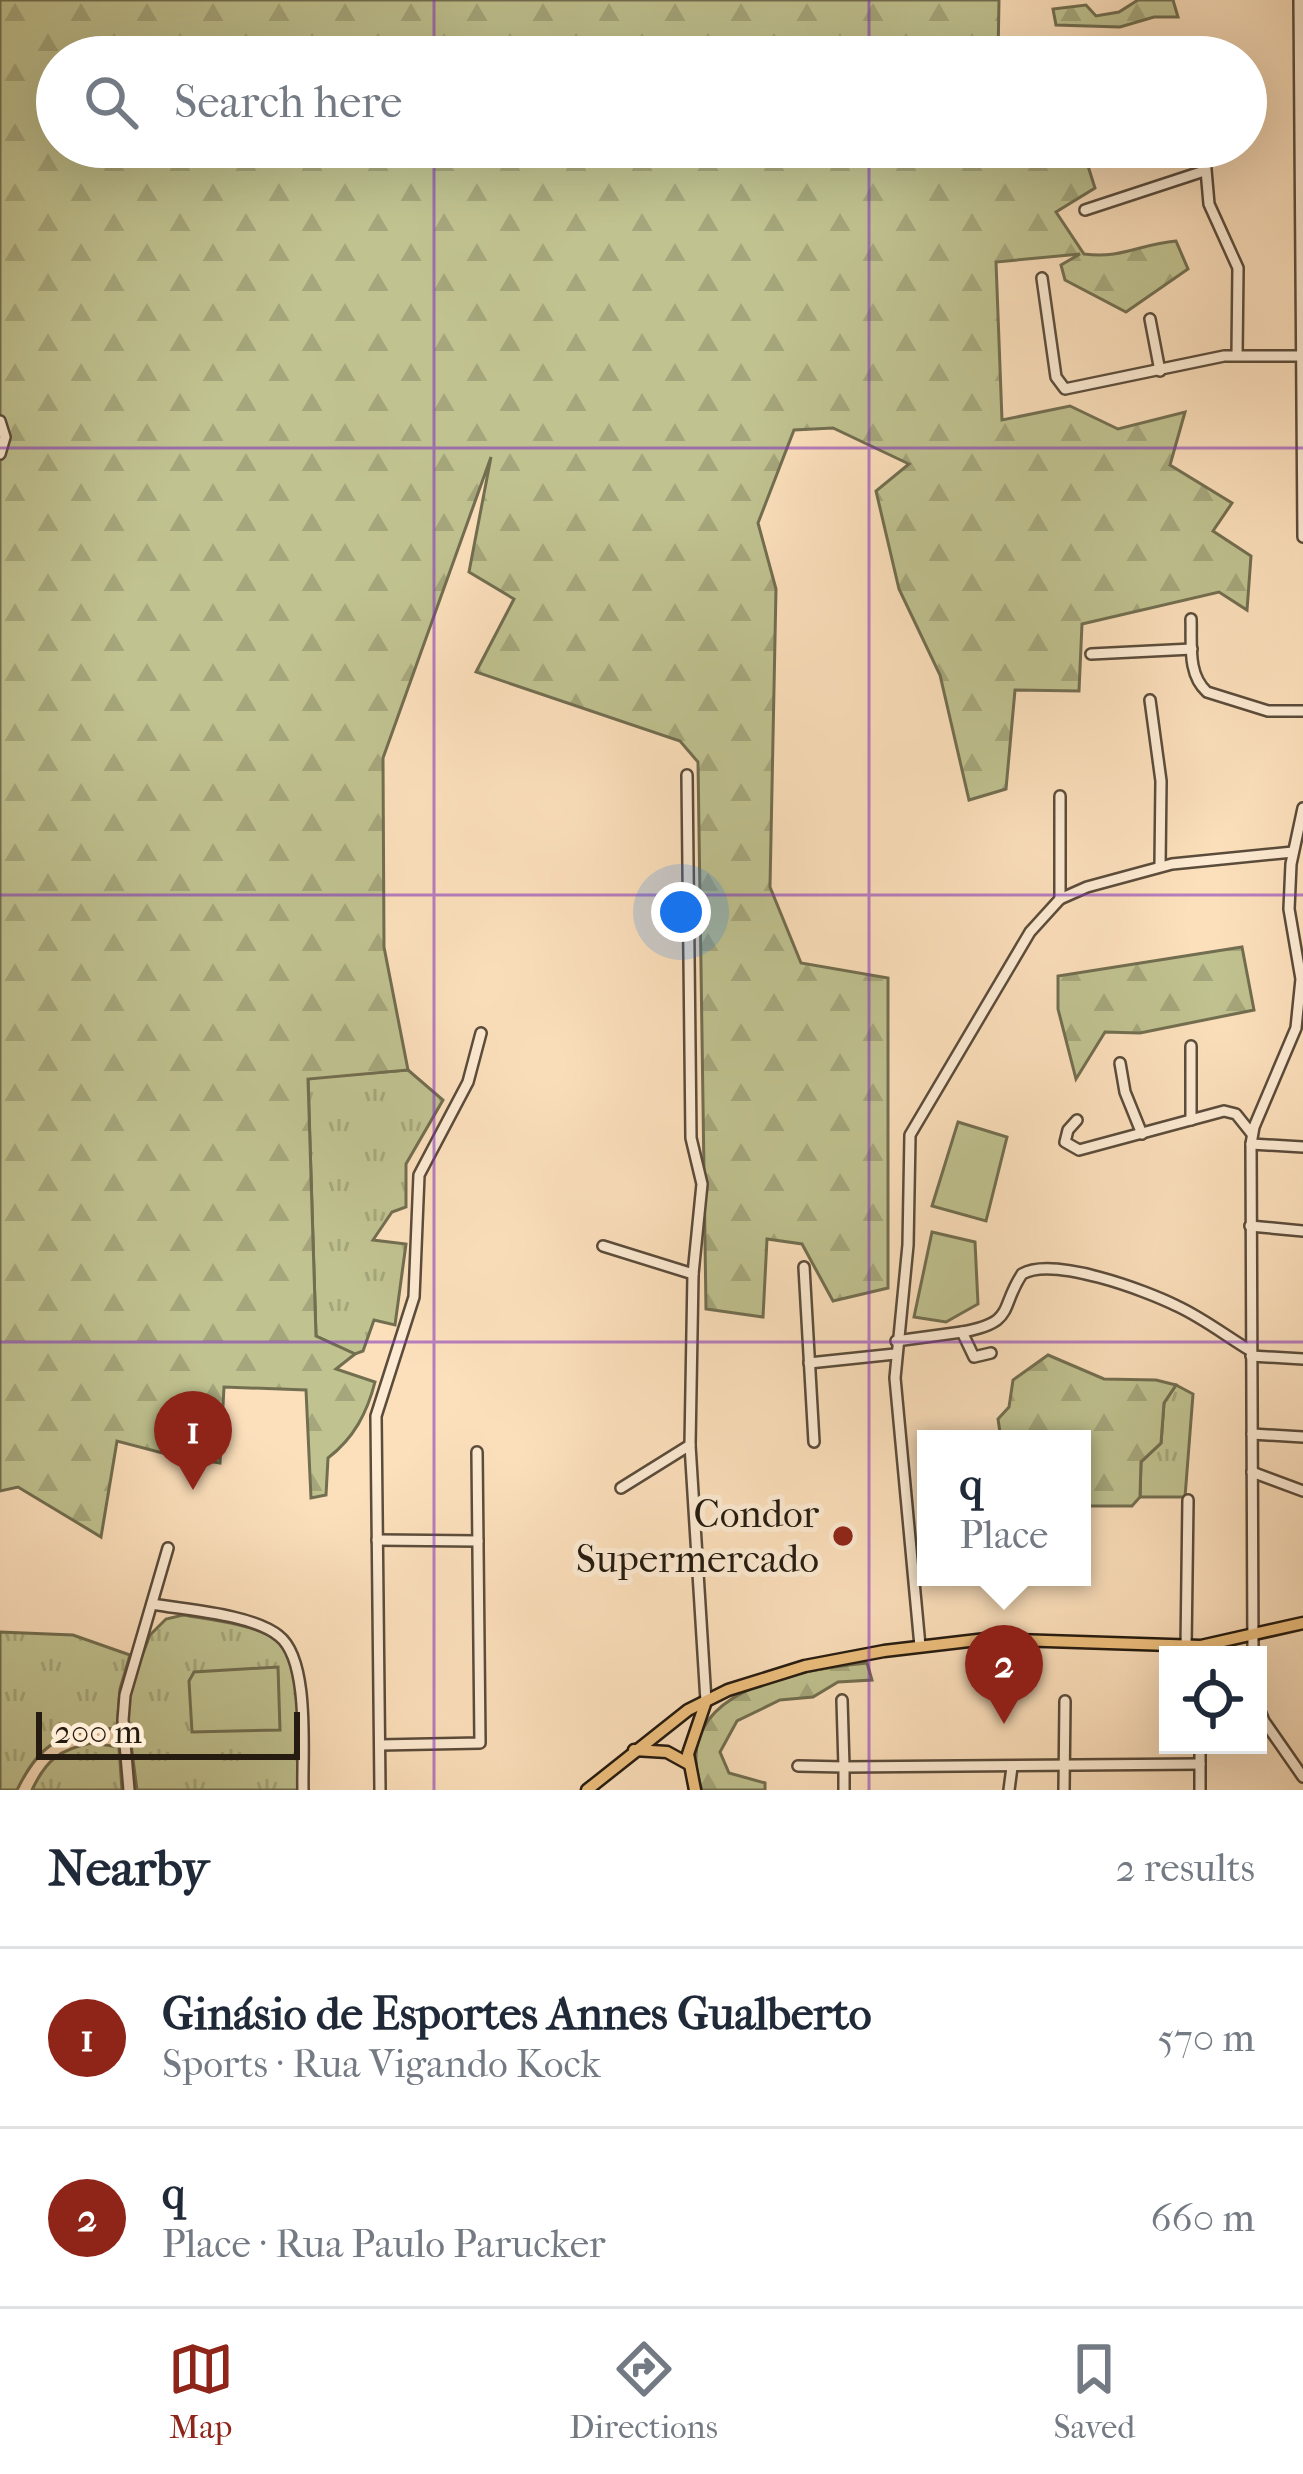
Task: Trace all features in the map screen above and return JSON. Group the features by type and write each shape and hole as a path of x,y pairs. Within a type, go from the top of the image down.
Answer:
{"main road":[{"path":"1216,1646 1303,1623"},
{"path":"587,1790 670,1722 706,1701 805,1666 920,1646 1002,1638 1159,1647"},
{"path":"695,1790 687,1763 694,1726 706,1701"},
{"path":"634,1750 667,1752 687,1763"}],"street":[{"path":"1299,0 1303,537"},
{"path":"1204,168 1209,204 1238,268 1237,355"},
{"path":"1085,211 1204,172"},
{"path":"1042,278 1056,377 1065,388 1237,355 1302,356"},
{"path":"1150,319 1160,371"},
{"path":"0,421 5,437 0,454"},
{"path":"1191,619 1195,676 1207,692 1268,711 1303,712"},
{"path":"1091,654 1192,649"},
{"path":"1150,700 1161,781 1160,866"},
{"path":"687,775 691,1138 702,1184 693,1274 690,1445 706,1701"},
{"path":"1060,796 1060,899"},
{"path":"1253,1646 1252,1139 1299,1028 1300,979 1289,920 1293,852 1303,808"},
{"path":"920,1646 899,1454 895,1354 908,1245 910,1135 1030,932 1060,899 1160,866 1293,852"},
{"path":"1290,882 1303,882"},
{"path":"380,1790 376,1416 414,1298 419,1174 468,1082 482,1033"},
{"path":"1191,1046 1191,1120"},
{"path":"1120,1063 1125,1092 1142,1134"},
{"path":"1077,1120 1065,1136 1073,1149 1232,1112 1252,1139 1303,1147"},
{"path":"1250,1226 1303,1232"},
{"path":"603,1246 693,1274"},
{"path":"804,1267 814,1442"},
{"path":"896,1341 962,1332 1000,1318 1008,1311 1022,1274 1041,1267 1094,1277 1153,1296 1184,1309 1250,1353 1303,1359"},
{"path":"962,1332 974,1358 991,1353"},
{"path":"809,1363 895,1354"},
{"path":"1252,1434 1303,1437"},
{"path":"621,1488 690,1445"},
{"path":"380,1745 480,1743 477,1452"},
{"path":"1252,1472 1303,1491"},
{"path":"1186,1646 1188,1500"},
{"path":"376,1540 478,1541"},
{"path":"129,1790 125,1695 168,1548"},
{"path":"152,1604 260,1626 283,1639 294,1657 299,1680 303,1790"},
{"path":"842,1700 844,1790"},
{"path":"1064,1790 1065,1701"},
{"path":"1267,1725 1303,1777"},
{"path":"1200,1754 1200,1790"},
{"path":"798,1766 1200,1764"},
{"path":"1009,1790 1012,1767"}],"green space":[{"path":"0,0 999,0 998,36 36,36 36,168 1089,168 1095,188 1056,212 1084,254 1176,241 1188,269 1126,312 1065,280 1061,265 1080,254 996,262 1002,420 1070,406 1118,429 1185,412 1170,465 1232,503 1213,531 1251,556 1247,610 1219,592 1082,624 1079,691 1015,690 1006,789 969,800 940,675 899,589 876,491 909,464 833,428 794,430 758,523 776,589 770,887 801,963 888,978 888,1288 833,1301 802,1244 767,1239 763,1317 706,1309 698,762 680,741 476,672 514,599 469,572 491,457 383,758 384,947 408,1070 308,1079 316,1336 355,1354 336,1369 375,1382 358,1424 328,1458 326,1495 311,1498 306,1390 224,1387 220,1463 117,1441 101,1537 18,1487 0,1491"},
{"path":"1138,0 1173,0 1178,17 1154,17 1120,27 1056,25 1053,9 1086,5 1096,16 1119,12"},
{"path":"1242,947 1254,1010 1140,1033 1105,1032 1076,1079 1058,1009 1058,976"},
{"path":"408,1070 443,1100 406,1164 406,1207 392,1212 373,1240 406,1244 395,1325 374,1320 363,1351 355,1354 316,1336 308,1078"},
{"path":"958,1122 1007,1137 986,1221 932,1206"},
{"path":"932,1232 975,1242 978,1304 946,1322 914,1317"},
{"path":"1048,1355 1104,1379 1176,1385 1164,1403 1161,1443 1141,1462 1140,1497 1132,1506 1091,1506 1091,1430 1000,1430 998,1419 1009,1407 1013,1380"},
{"path":"1176,1385 1193,1394 1185,1497 1140,1497 1141,1462 1161,1443 1164,1403"},
{"path":"183,1615 258,1630 276,1640 286,1653 298,1711 298,1790 137,1790 126,1706 130,1687 150,1635 166,1619"},
{"path":"0,1632 73,1635 130,1655 120,1689 117,1728 82,1732 55,1742 35,1760 17,1790 0,1790"},
{"path":"867,1663 872,1680 838,1682 813,1697 780,1700 737,1721 720,1752 729,1773 765,1783 765,1790 702,1790 696,1756 703,1729 720,1708 775,1680"},
{"path":"278,1667 280,1730 192,1732 189,1681 194,1672"},
{"path":"92,1743 119,1747 122,1790 32,1790 55,1757"}],"place":[{"name":"Ginásio de Esportes Annes Gualberto","path":"193,1490"},
{"name":"Condor Supermercado","path":"843,1536"},
{"name":"q","path":"1004,1724"}]}
